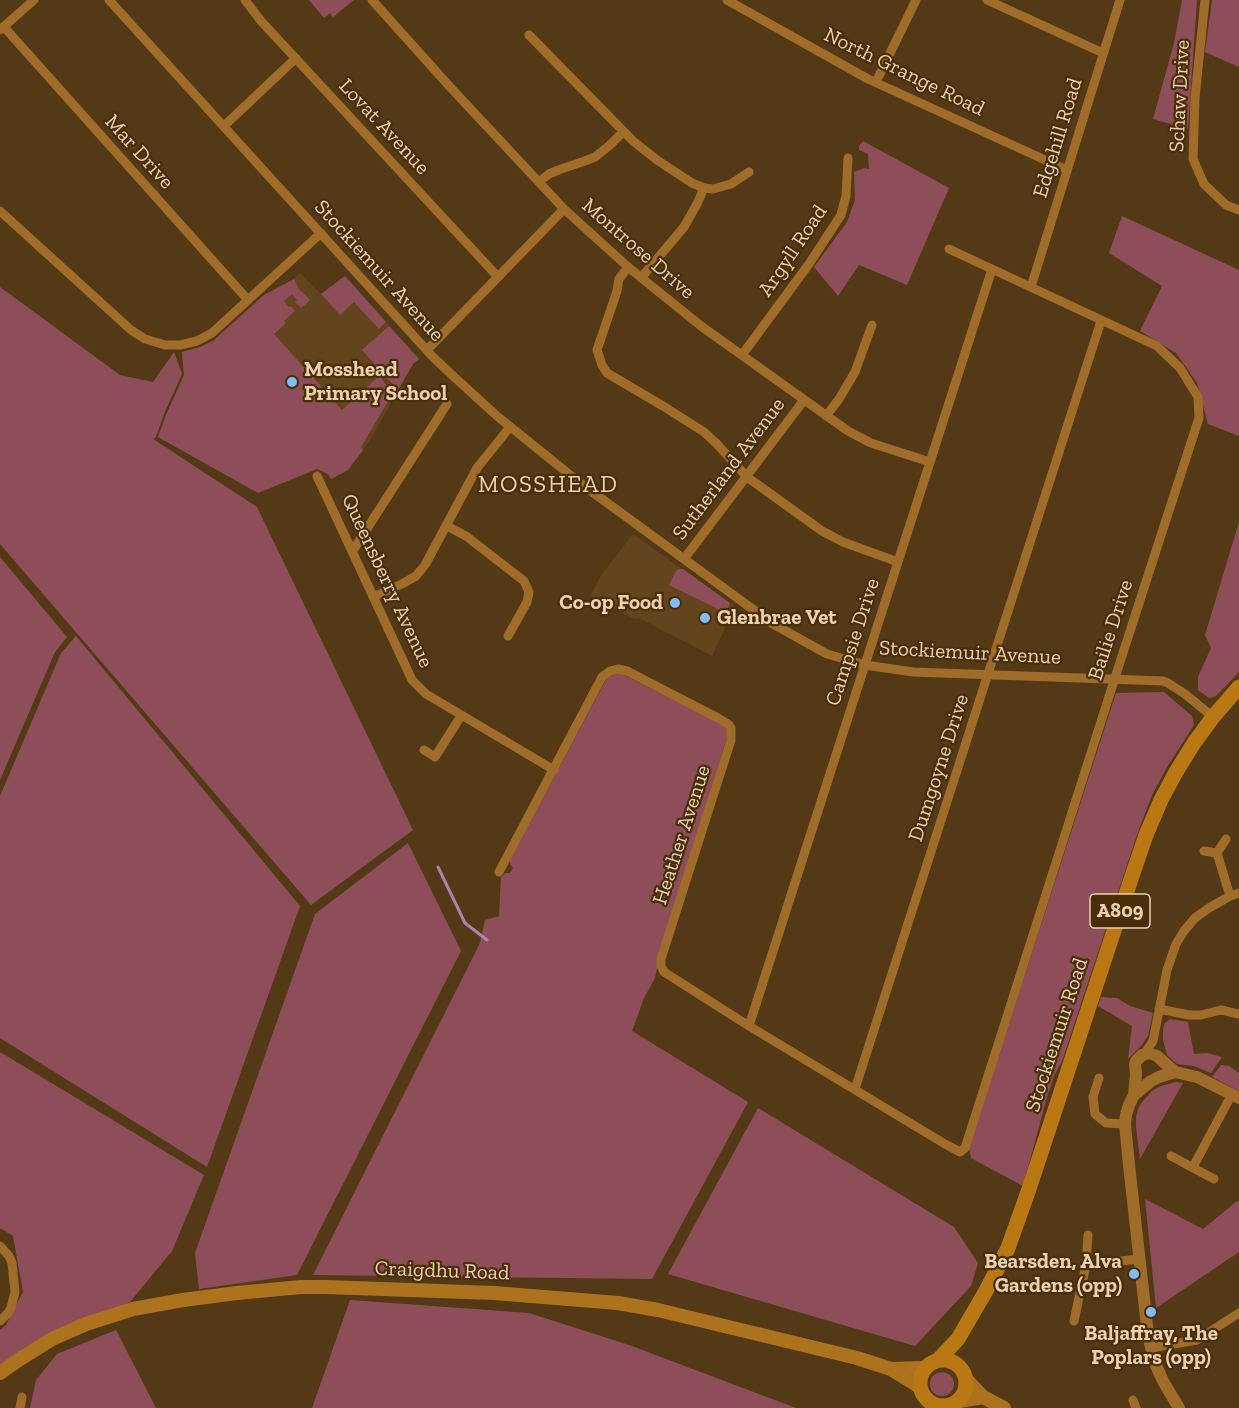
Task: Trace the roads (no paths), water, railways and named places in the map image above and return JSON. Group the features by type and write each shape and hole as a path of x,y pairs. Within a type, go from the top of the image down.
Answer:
{"main road":[{"name":"Stockiemuir Road","path":"932,1364 958,1339 1008,1248 1146,835 1161,800 1194,743 1239,687"},
{"name":"Craigdhu Road","path":"0,1373 52,1339 86,1324 133,1310 183,1300 301,1287 471,1292 618,1303 658,1310 857,1358 891,1369 920,1387"},
{"path":"950,1405 965,1391 958,1339"},
{"path":"983,1397 939,1407 928,1405 920,1387 920,1380 932,1364 946,1360 954,1363 983,1397 1004,1408"},
{"name":"Craigdhu Road","path":"891,1369 932,1364"}],"street":[{"path":"2,29 34,0"},
{"name":"Stockiemuir Avenue","path":"109,0 452,375 510,427 580,483 773,624 827,654 865,665 913,672 1153,680 1168,683 1213,717"},
{"name":"Lovat Avenue","path":"245,0 261,21 498,277"},
{"name":"Montrose Drive","path":"372,0 564,209 641,278 701,326 848,431 871,443 930,462"},
{"name":"North Grange Road","path":"727,0 876,82 1067,170"},
{"path":"876,82 916,0"},
{"path":"987,0 1103,53"},
{"name":"Edgehill Road","path":"1031,287 1120,0"},
{"name":"Schaw Drive","path":"1205,0 1195,98 1192,159 1204,184 1226,205 1239,210"},
{"name":"Mar Drive","path":"2,29 248,300"},
{"path":"529,35 623,132 657,160 692,183 713,189 731,184 749,172"},
{"path":"224,126 296,58"},
{"path":"539,182 549,174 595,157 623,132"},
{"name":"Argyll Road","path":"742,355 841,215 846,196 848,158"},
{"path":"641,278 684,227 704,188"},
{"path":"427,350 564,209"},
{"path":"0,211 131,330 144,339 165,345 180,345 197,341 212,333 321,233"},
{"name":"Bailie Drive","path":"949,249 1157,346 1180,368 1198,397 1199,418 965,1148 960,1152"},
{"path":"628,267 619,279 597,350 607,373 704,432 747,477 822,531 843,542 898,562"},
{"name":"Campsie Drive","path":"749,1026 992,269"},
{"name":"Dumgoyne Drive","path":"855,1089 1101,321"},
{"path":"826,416 855,372 872,325"},
{"name":"Sutherland Avenue","path":"684,559 804,400"},
{"path":"352,552 447,404"},
{"path":"374,597 416,576 425,565 477,468 510,427"},
{"name":"Queensberry Avenue","path":"317,476 412,680 426,694 554,770"},
{"path":"447,526 465,536 524,581 529,592 527,602 508,636"},
{"name":"Heather Avenue","path":"499,872 602,676 618,669 627,671 728,724 732,733 731,740 662,958 661,966 664,972 749,1026 960,1152"},
{"path":"424,750 435,757 461,716"},
{"path":"1217,853 1226,839"},
{"path":"1204,851 1217,853"},
{"path":"1179,1408 1163,1382 1148,1335 1125,1124 1128,1105 1134,1095 1162,1071 1155,1057 1154,1041 1167,970 1176,944 1195,918 1235,894 1217,853"},
{"path":"1159,1009 1189,1015 1201,1015 1221,1010 1239,1014"},
{"path":"1134,1095 1135,1065 1142,1055 1155,1057 1175,1072 1197,1077 1236,1096 1193,1167"},
{"path":"1136,1074 1141,1079 1155,1079 1175,1072"},
{"path":"1099,1078 1093,1097 1095,1114 1106,1123 1125,1124"},
{"path":"1171,1156 1214,1179"},
{"path":"1074,1321 1086,1265 1088,1235"},
{"path":"0,1246 12,1263 15,1292 11,1308 0,1321"},
{"path":"1086,1265 1139,1259"},
{"path":"1151,1348 1197,1340 1239,1313"},
{"path":"20,1408 22,1397"}],"waterway":[{"path":"438,867 465,923 487,940"}],"place":[{"name":"Mosshead Primary School","path":"292,382"},
{"name":"Co-op Food","path":"675,603"},
{"name":"Glenbrae Vet","path":"705,618"},
{"name":"Bearsden, Alva Gardens (opp)","path":"1134,1274"},
{"name":"Baljaffray, The Poplars (opp)","path":"1151,1312"}],"district":[{"name":"MOSSHEAD","path":"548,485"}]}
